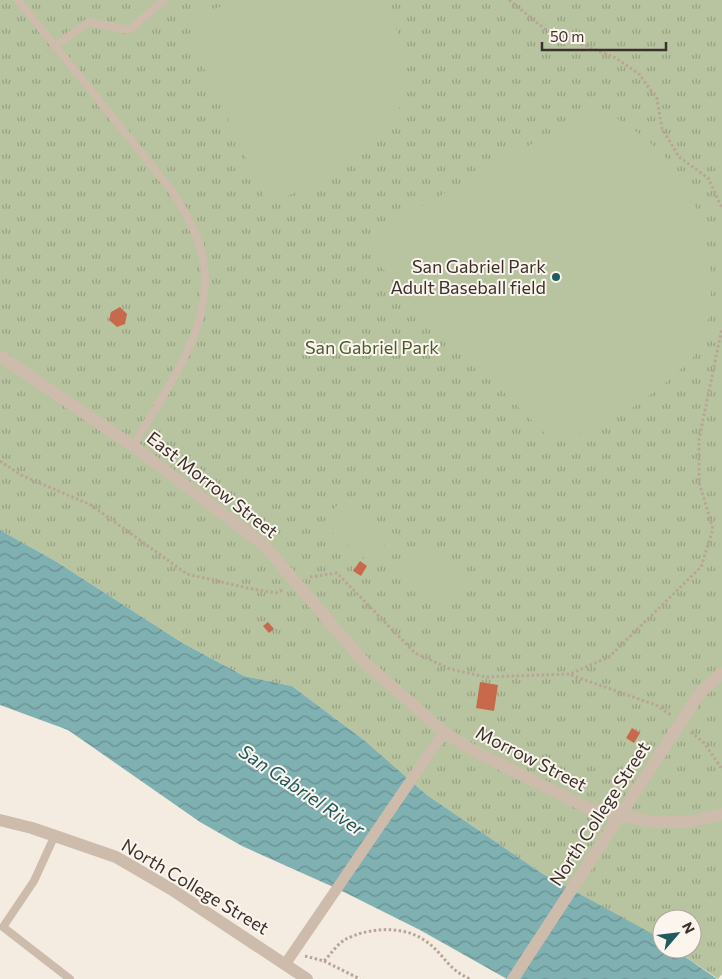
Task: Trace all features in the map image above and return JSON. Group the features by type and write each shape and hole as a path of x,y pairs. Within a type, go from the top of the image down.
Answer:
{"street":[{"name":"East Morrow Street","path":"0,356 133,446 264,545 364,662 444,732"},
{"name":"North College Street","path":"513,979 700,693 722,673"},
{"name":"Morrow Street","path":"444,732 472,750 590,809 654,822 686,822 722,814"},
{"path":"289,958 444,732"},
{"name":"North College Street","path":"0,820 54,835 116,857 289,958 307,979"}],"lane":[{"path":"18,0 173,192 188,217 200,244 206,296 195,338 133,446"},
{"path":"55,46 89,22 129,30 164,0"},
{"path":"54,835 34,881 1,926 70,979"}],"path":[{"path":"509,0 546,30 616,58 639,74 656,99 662,128 679,158 708,178 722,208"},
{"path":"0,462 21,474 91,505 187,574 276,593 313,576 338,573 415,653 450,669 486,677 570,674 609,657 701,567 712,529 699,482 699,439 722,328"},
{"path":"570,674 656,705 678,721"},
{"path":"684,726 704,743 722,769"},
{"path":"324,961 345,940 373,931 403,930 427,942 456,973 470,979"},
{"path":"289,958 324,961 360,979"}],"green space":[{"name":"San Gabriel Park","path":"0,0 722,0 722,974 718,979 689,959 702,959 702,909 652,909 652,935 543,874 427,795 364,740 292,686 244,676 181,642 57,562 0,530"},
{"path":"245,0 388,0 407,66 401,105 381,138 338,173 268,205 192,42 193,19 209,10"},
{"name":"San Gabriel Park Adult Baseball field","path":"599,106 658,149 680,178 693,200 702,223 708,248 711,298 701,348 684,366 623,414 554,443 375,261 374,233"},
{"path":"345,495 394,534 370,563 322,524"},
{"path":"423,541 469,580 445,610 399,570"}],"water":[{"name":"San Gabriel River","path":"0,530 57,562 181,642 244,676 292,686 364,740 427,795 543,874 652,934 652,959 688,959 717,979 507,979 420,930 340,890 242,846 200,822 68,730 0,705"}],"building":[{"path":"120,307 127,314 125,324 117,327 109,320 111,312"},
{"path":"360,561 367,566 361,576 353,571"},
{"path":"268,622 274,629 269,633 263,626"},
{"path":"480,682 498,685 494,711 476,708"},
{"path":"632,728 640,733 634,743 626,738"}],"place":[{"name":"San Gabriel Park Adult Baseball field","path":"556,277"}]}
